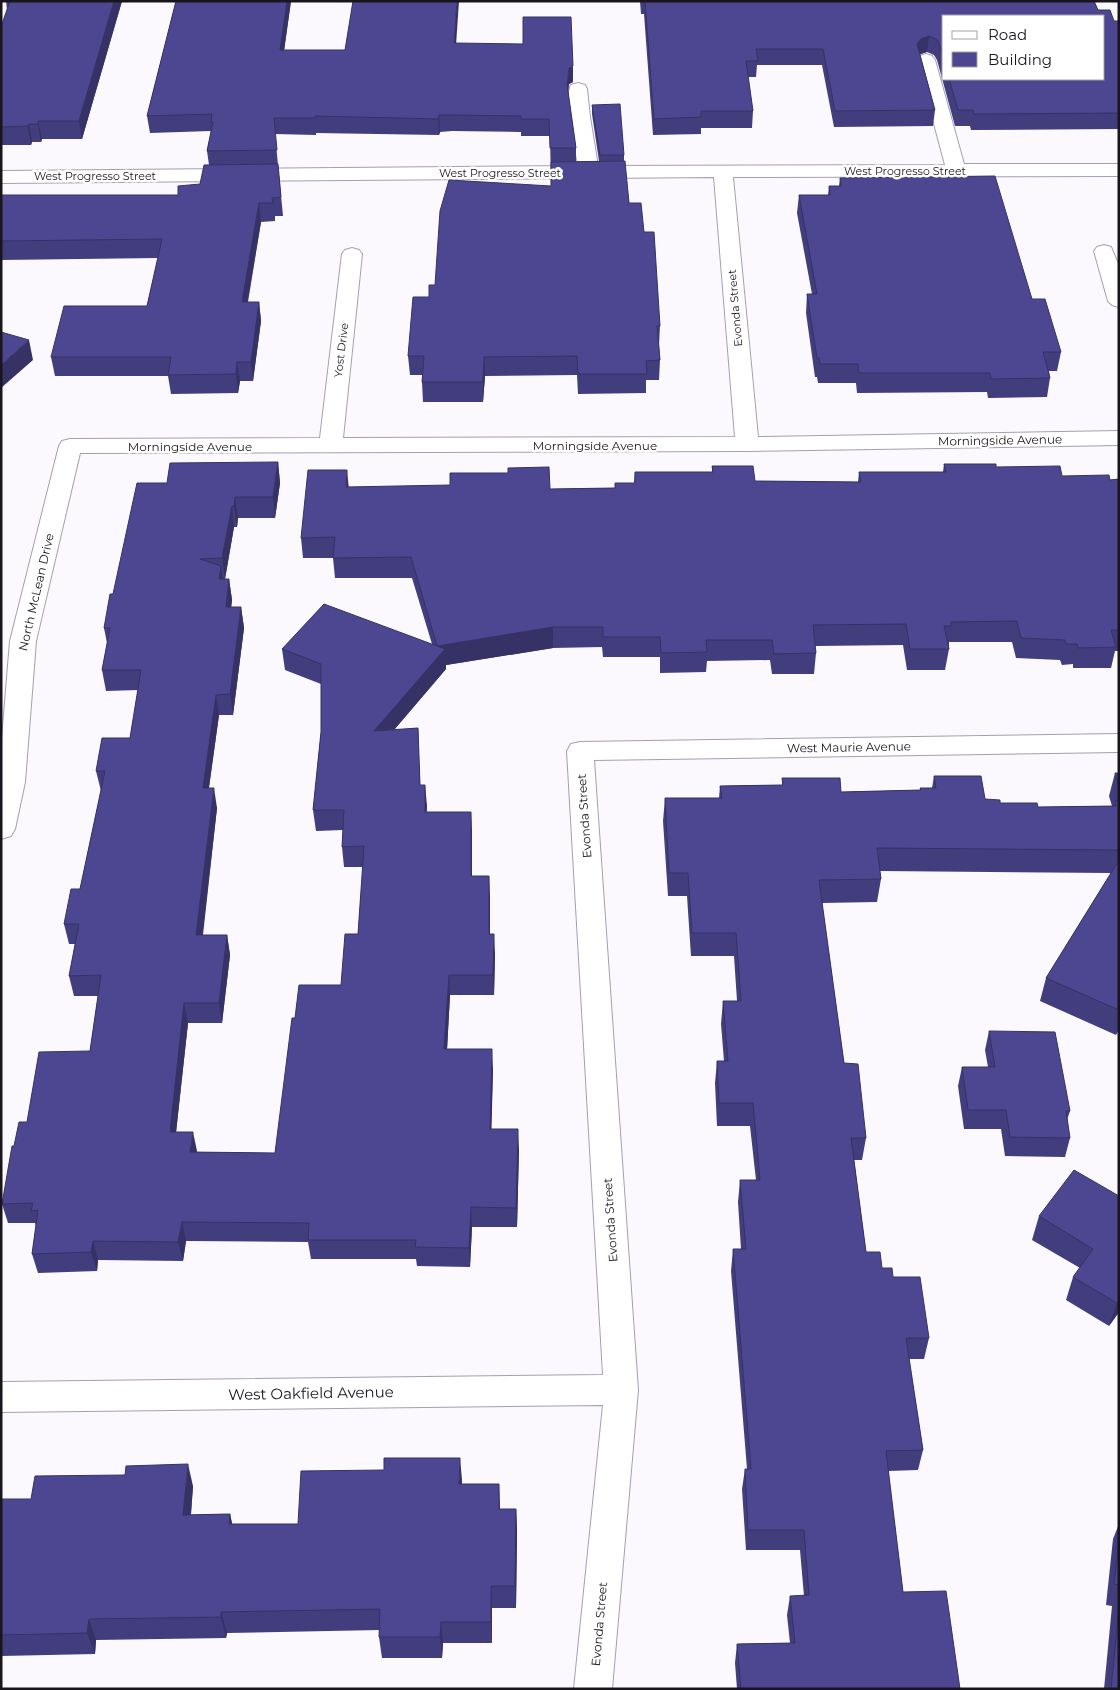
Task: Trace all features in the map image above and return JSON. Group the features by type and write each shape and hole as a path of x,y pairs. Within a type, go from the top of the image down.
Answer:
{"street":[{"path":"926,60 956,170"},
{"path":"578,89 580,117 589,172"},
{"name":"West Progresso Street","path":"1,177 1119,170"},
{"name":"Evonda Street","path":"723,171 747,444"},
{"path":"1104,251 1119,301"},
{"name":"Yost Drive","path":"330,445 352,254"},
{"name":"Morningside Avenue","path":"70,446 747,444 1119,438"},
{"name":"North McLean Drive","path":"1,829 12,782 23,641 70,446"},
{"name":"West Maurie Avenue","path":"580,751 1119,743"},
{"name":"Evonda Street","path":"580,751 621,1390 593,1689"},
{"name":"West Oakfield Avenue","path":"1,1397 621,1390"}],"building":[{"path":"10,1 114,1 79,121 38,121 38,124 29,124 28,126 1,127 1,27"},
{"path":"176,1 287,1 280,50 345,50 353,1 457,1 454,43 523,44 523,17 571,17 573,66 569,68 567,84 576,148 550,148 549,119 521,119 521,116 451,115 439,115 438,119 315,116 315,118 274,118 277,150 207,151 213,122 211,122 212,114 147,116"},
{"path":"645,1 1094,1 1098,10 1110,10 1114,21 1119,21 1119,113 974,114 973,110 958,110 949,80 1105,80 1105,15 942,15 942,53 936,39 929,36 921,39 917,44 935,110 835,111 823,49 756,49 758,61 746,61 753,111 701,111 701,117 654,119"},
{"path":"620,104 624,155 600,155 592,105"},
{"path":"625,161 629,203 641,203 644,232 654,232 660,326 657,326 660,360 646,361 647,374 578,374 577,356 484,357 483,382 422,382 424,356 408,356 413,297 429,297 429,285 435,285 440,211 449,180 551,186 551,162"},
{"path":"278,164 281,197 272,198 273,203 259,203 242,302 259,302 251,362 237,362 236,374 168,375 171,357 51,357 64,306 147,306 162,239 1,241 1,195 178,195 178,186 200,184 204,165"},
{"path":"995,176 1032,299 1045,299 1061,352 1043,352 1050,378 991,379 990,373 859,373 858,364 820,364 819,358 817,358 807,294 817,294 799,195 830,195 829,186 841,186 840,178"},
{"path":"1,332 29,340 1,365"},
{"path":"278,462 273,497 235,497 222,558 200,559 221,566 219,579 229,579 226,607 241,607 230,694 216,695 203,788 214,788 196,935 227,935 219,1003 184,1003 170,1132 193,1132 190,1152 275,1153 292,1018 295,1018 299,985 341,985 345,934 358,934 364,846 342,847 344,810 313,810 321,732 321,664 282,649 324,604 445,649 374,731 418,728 420,785 425,785 425,812 471,812 471,876 489,876 489,934 494,934 493,975 449,975 444,1049 492,1049 490,1129 518,1129 516,1208 471,1207 469,1248 415,1247 416,1240 308,1240 309,1223 182,1222 178,1242 93,1241 91,1252 32,1254 38,1210 31,1211 33,1203 2,1204 12,1146 14,1146 19,1122 27,1122 39,1052 90,1051 101,975 69,976 79,924 64,924 71,889 80,889 105,771 96,771 102,738 130,738 141,670 102,670 110,628 104,628 110,594 113,594 137,483 167,483 170,463"},
{"path":"944,464 996,464 996,467 1060,466 1062,476 1109,475 1110,480 1119,479 1119,630 1111,630 1116,647 1078,648 1077,644 1066,644 1065,640 1021,638 1017,621 951,622 951,626 944,626 949,649 910,649 906,624 813,625 816,653 774,654 772,640 706,640 707,652 661,653 660,637 603,637 603,627 553,627 437,646 411,557 333,558 335,537 301,538 308,470 347,470 346,487 450,485 450,473 508,473 508,468 549,467 550,489 615,488 615,483 635,483 635,472 713,472 712,466 753,466 755,481 861,482 859,472 946,472"},
{"path":"1115,773 1119,773 1119,787"},
{"path":"934,776 981,776 985,799 1000,800 1000,803 1037,803 1038,807 1116,806 1115,801 1119,801 1119,850 877,848 881,879 819,880 844,1063 858,1064 866,1138 851,1138 866,1252 880,1252 882,1268 892,1268 893,1277 920,1277 929,1338 906,1338 923,1450 886,1451 903,1592 946,1591 960,1689 741,1689 737,1644 795,1643 790,1596 809,1595 804,1530 748,1530 745,1469 751,1469 733,1249 746,1249 740,1180 760,1180 753,1103 719,1103 717,1061 728,1061 723,1001 741,1001 736,933 692,933 688,873 669,873 665,798 722,798 720,786 783,785 782,778 840,778 841,792 921,790 920,788 936,788"},
{"path":"1119,860 1119,1010 1046,978"},
{"path":"989,1031 1055,1032 1070,1111 1066,1111 1070,1138 1010,1137 1006,1110 968,1110 962,1067 995,1067"},
{"path":"1074,1170 1119,1196 1119,1301 1117,1303 1073,1277 1093,1249 1039,1216"},
{"path":"384,1458 460,1458 459,1484 499,1484 499,1509 516,1509 515,1586 491,1586 491,1622 441,1622 440,1637 379,1637 380,1609 221,1612 221,1617 89,1619 87,1633 1,1635 1,1499 31,1499 35,1476 125,1475 126,1466 188,1464 183,1515 230,1514 229,1524 298,1524 301,1471 384,1470"},
{"path":"1119,1542 1119,1585 1114,1584"},
{"path":"1119,1608 1119,1689 1111,1689"}]}
